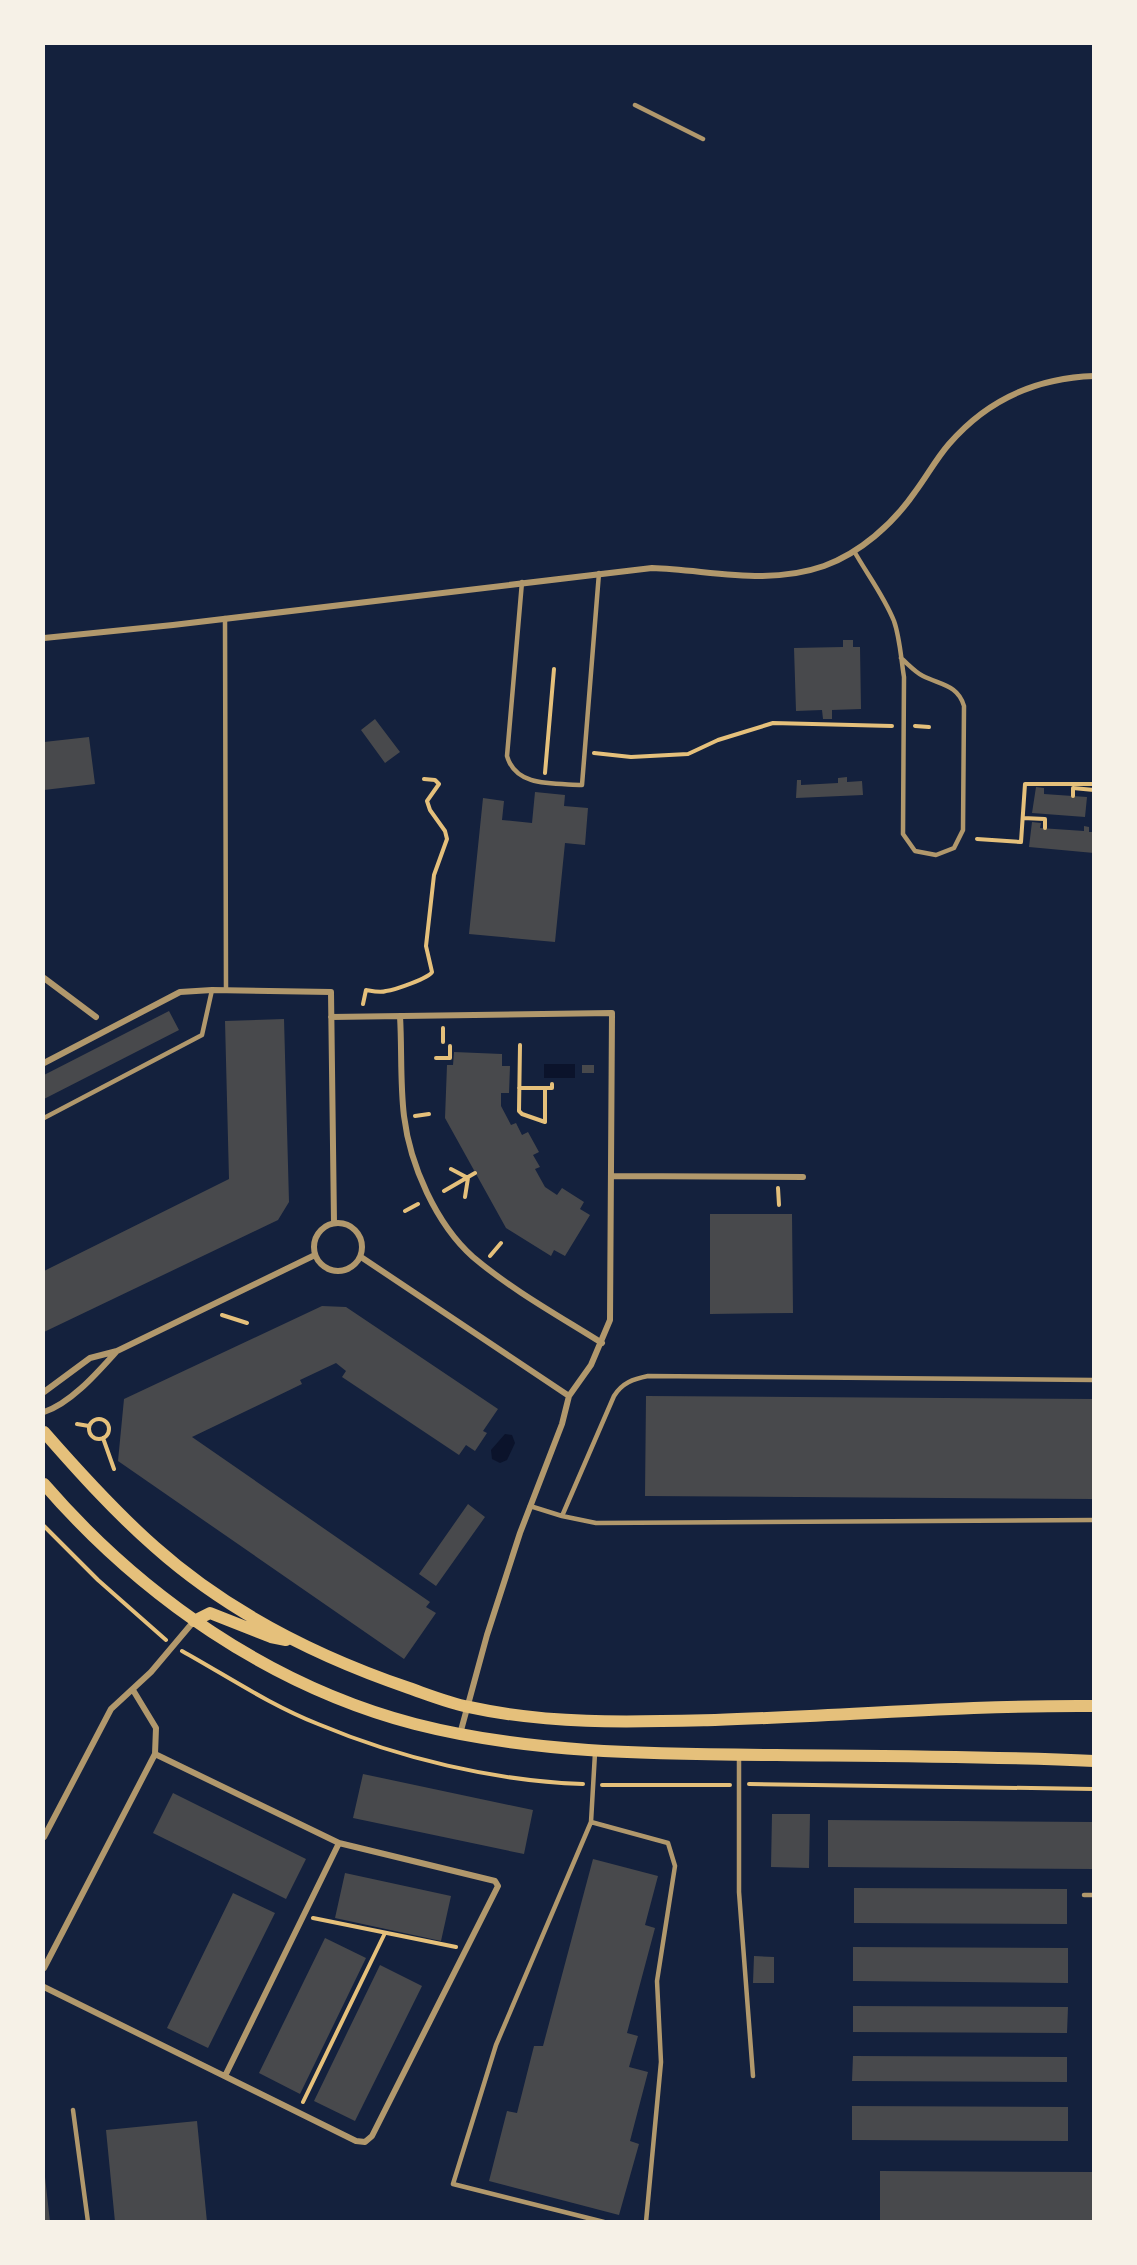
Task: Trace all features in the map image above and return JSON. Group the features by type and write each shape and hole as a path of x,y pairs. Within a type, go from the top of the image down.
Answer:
{"main road":[{"path":"44,1432 124,1518 180,1568 249,1615 347,1666 468,1707 565,1720 627,1722 919,1709 1094,1706"},
{"path":"44,1484 111,1554 194,1621 246,1654 316,1689 412,1723 460,1734 595,1750 739,1755 1094,1761"},
{"path":"194,1621 210,1613 271,1637 299,1642"}],"street":[{"path":"44,638 652,568 688,569 747,578 776,576 826,565 854,551 894,518 949,444 974,420 998,402 1037,384 1094,376"},
{"path":"44,978 96,1017"},
{"path":"44,1063 166,997 180,992 212,990 331,992 334,1222"},
{"path":"331,1017 612,1012 611,1313 602,1343 591,1365 569,1396 562,1424 530,1506 487,1635 460,1734"},
{"path":"400,1016 404,1116 410,1143 431,1198 450,1230 472,1255 497,1275 602,1343"},
{"path":"611,1176 803,1177"},
{"path":"334,1222 349,1224 355,1228 363,1242 361,1257 350,1269 342,1271 326,1268 315,1255 315,1238 326,1226 334,1222"},
{"path":"44,1392 90,1358 117,1351 315,1255"},
{"path":"361,1257 569,1396"},
{"path":"44,1412 56,1408 117,1351"},
{"path":"44,1837 111,1709 133,1690 194,1621"},
{"path":"44,1968 155,1754 156,1728 133,1690"},
{"path":"44,1987 356,2141 365,2142 372,2136 498,1883 339,1843 155,1754"},
{"path":"225,2076 339,1843"}],"lane":[{"path":"635,105 703,139"},
{"path":"854,551 895,623 904,677 903,834 915,851 926,855 947,852 959,842 963,830 964,706 961,696 954,690 922,675 901,658"},
{"path":"522,582 507,756 509,764 522,777 544,782 582,785 599,573"},
{"path":"225,618 226,990"},
{"path":"44,1118 202,1035 212,990"},
{"path":"562,1516 614,1396 625,1383 637,1378 648,1376 1094,1380"},
{"path":"530,1506 596,1524 1094,1520"},
{"path":"595,1750 591,1822 496,2045 453,2184 604,2222"},
{"path":"739,1755 738,1892 753,2076"},
{"path":"591,1822 668,1843 675,1866 657,1981 661,2062 646,2222"},
{"path":"1084,1895 1094,1895"},
{"path":"73,2110 88,2222"}],"path":[{"path":"544,782 554,669"},
{"path":"611,755 631,757 688,754 718,740 773,723 929,727"},
{"path":"363,1004 366,990 386,992 423,980 432,972 426,946 434,875 447,839 443,828 427,805 428,797 439,784 435,780 424,779"},
{"path":"977,839 1021,842 1025,784 1094,784"},
{"path":"1073,796 1073,788 1094,790"},
{"path":"1023,818 1046,819 1045,828"},
{"path":"519,1045 519,1111 545,1122 545,1088"},
{"path":"436,1058 450,1058 450,1046"},
{"path":"519,1088 552,1088 552,1084"},
{"path":"451,1169 468,1178"},
{"path":"444,1191 476,1173"},
{"path":"465,1197 468,1178"},
{"path":"405,1211 416,1205"},
{"path":"205,1309 247,1323"},
{"path":"89,1426 96,1419 106,1421 109,1431 103,1438"},
{"path":"77,1424 89,1426"},
{"path":"89,1426 91,1435 103,1438"},
{"path":"103,1438 114,1469"},
{"path":"44,1526 98,1580 163,1637"},
{"path":"181,1651 285,1709 361,1740 465,1768 575,1784"},
{"path":"759,1784 1094,1788"},
{"path":"617,1785 724,1785"},
{"path":"303,1916 466,1949"},
{"path":"302,2103 385,1933"}],"water":[{"path":"544,1064 575,1064 575,1078 544,1078"},
{"path":"505,1434 512,1435 515,1443 507,1460 500,1463 492,1459 491,1450"}],"building":[{"path":"843,640 853,640 853,647 860,647 861,709 832,710 832,719 823,719 822,710 796,711 794,648 843,647"},
{"path":"375,719 400,752 385,763 361,730"},
{"path":"89,737 95,784 44,790 44,742"},
{"path":"847,777 847,782 862,781 863,795 796,798 797,780 801,780 801,785 838,783 838,778"},
{"path":"1036,787 1044,788 1044,794 1087,797 1085,817 1032,813"},
{"path":"535,792 565,795 564,806 588,808 585,845 565,843 555,942 469,934 483,798 504,801 502,820 532,823"},
{"path":"1032,822 1041,823 1040,828 1084,831 1084,826 1089,827 1089,832 1094,832 1094,853 1029,847"},
{"path":"169,1011 179,1030 44,1099 44,1075"},
{"path":"284,1019 289,1202 278,1220 44,1332 44,1271 229,1179 225,1021"},
{"path":"454,1052 502,1054 502,1066 510,1066 509,1093 501,1093 501,1106 511,1125 516,1123 522,1135 528,1132 539,1152 533,1155 540,1167 535,1169 545,1187 557,1195 562,1188 584,1202 580,1209 590,1215 565,1256 554,1250 551,1256 506,1228 445,1118 447,1065 453,1065"},
{"path":"582,1065 594,1065 594,1073 582,1073"},
{"path":"710,1214 792,1214 793,1313 710,1314"},
{"path":"322,1306 346,1307 498,1409 483,1431 487,1433 475,1451 466,1445 459,1455 342,1377 346,1371 336,1363 300,1380 302,1384 192,1437 430,1602 426,1607 436,1613 404,1659 118,1461 124,1399"},
{"path":"646,1396 1094,1399 1093,1499 645,1496"},
{"path":"468,1504 485,1517 436,1586 419,1574"},
{"path":"363,1774 533,1810 524,1854 353,1818"},
{"path":"173,1793 306,1859 286,1899 153,1833"},
{"path":"772,1814 810,1814 809,1868 771,1867"},
{"path":"828,1820 1094,1822 1094,1869 828,1867"},
{"path":"593,1859 658,1876 645,1925 655,1928 627,2033 638,2036 629,2067 648,2072 630,2141 639,2144 619,2215 489,2181 507,2111 517,2113 534,2046 543,2046"},
{"path":"345,1873 451,1896 441,1941 335,1918"},
{"path":"854,1888 1067,1889 1067,1924 854,1923"},
{"path":"233,1893 275,1913 208,2048 167,2028"},
{"path":"325,1938 366,1958 300,2094 259,2073"},
{"path":"853,1947 1068,1948 1068,1983 853,1981"},
{"path":"754,1956 774,1957 774,1983 753,1983"},
{"path":"380,1965 422,1986 355,2121 314,2101"},
{"path":"853,2006 1068,2007 1067,2033 853,2032"},
{"path":"853,2056 1067,2057 1067,2082 852,2081"},
{"path":"852,2106 1068,2107 1068,2141 852,2140"},
{"path":"197,2121 207,2222 115,2222 106,2130"},
{"path":"880,2171 1094,2172 1094,2222 880,2222"},
{"path":"45,2177 50,2222 44,2222"}]}
